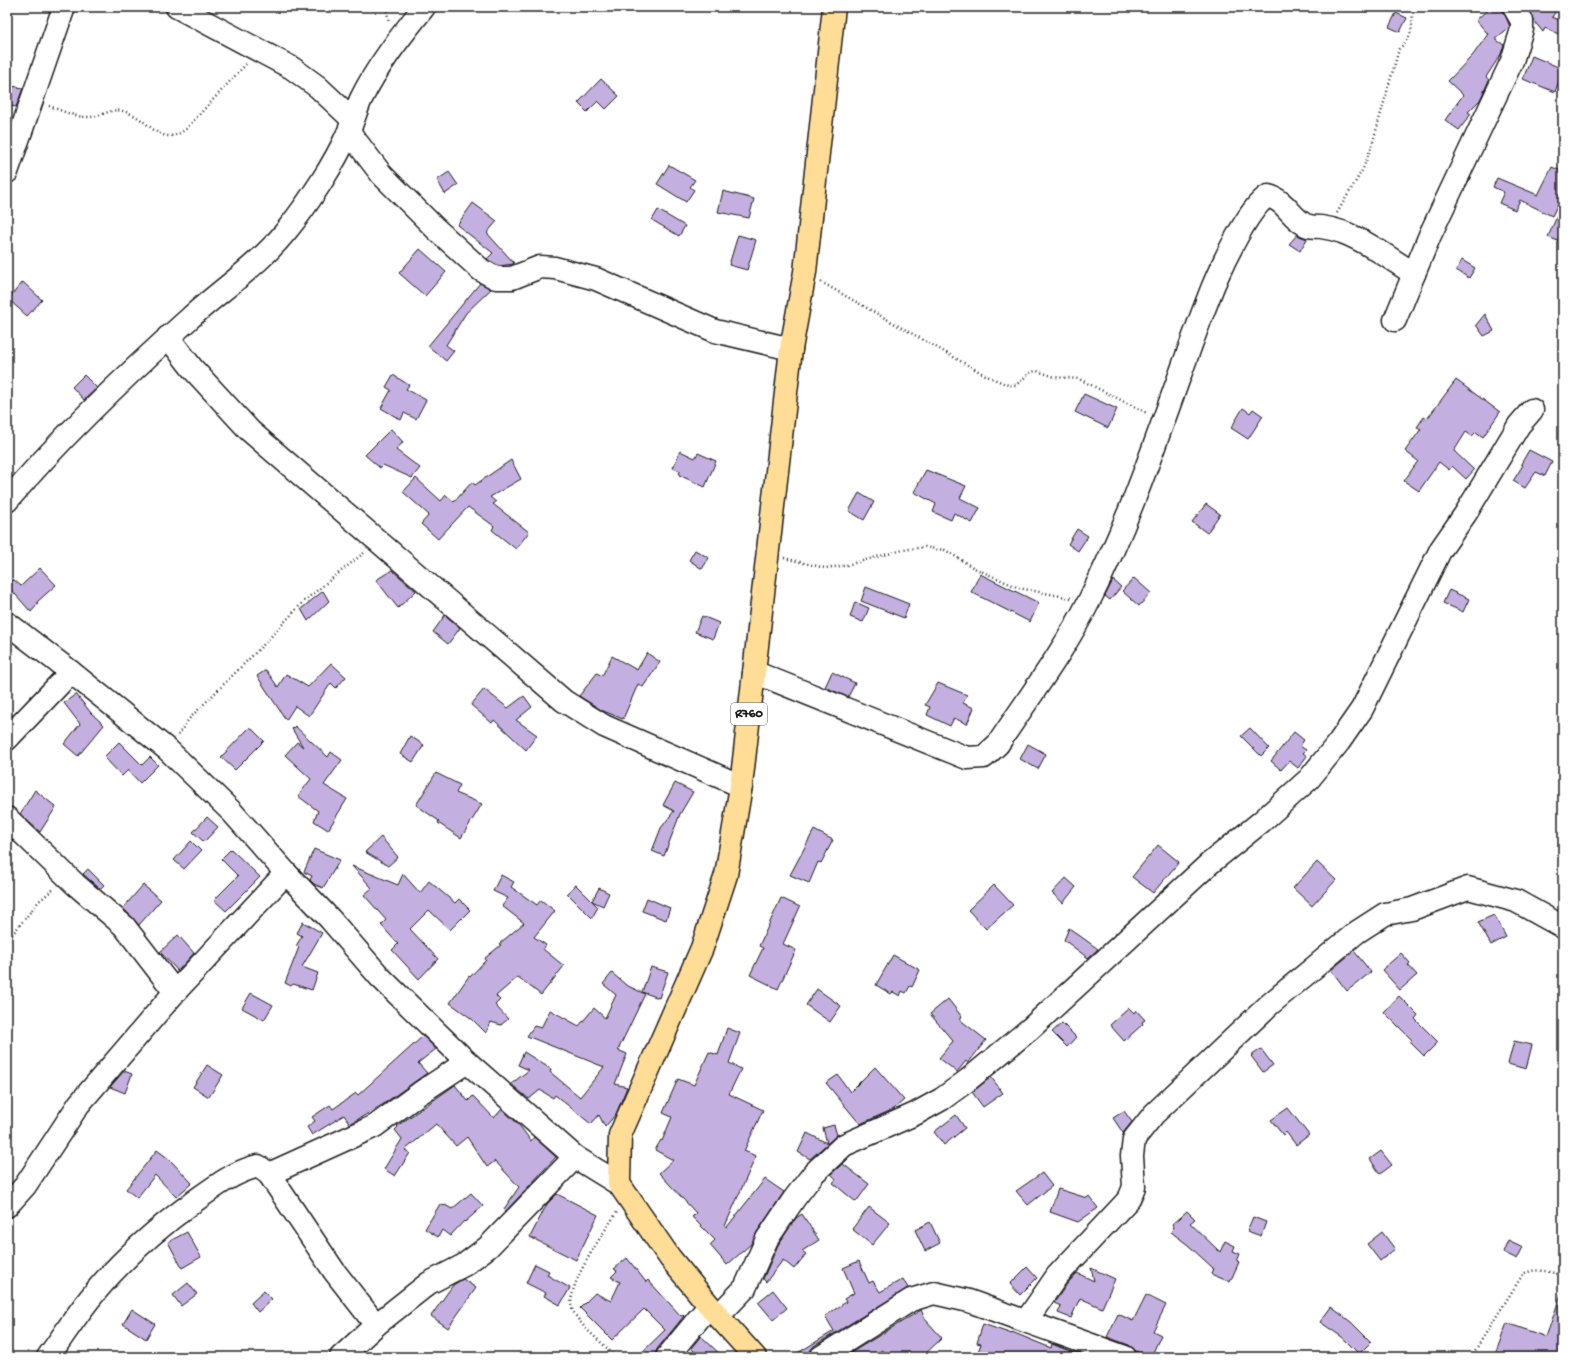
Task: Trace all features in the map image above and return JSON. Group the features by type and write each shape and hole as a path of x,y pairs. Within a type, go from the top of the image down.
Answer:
{"main road":[{"name":"R760","path":"623,1190 620,1135 702,948 726,875 741,786 766,554 791,349 805,272 834,7"},
{"path":"623,1190 670,1258 713,1311 754,1357"}],"street":[{"path":"7,172 33,101 64,7"},
{"path":"177,7 292,68 312,83 351,125 382,175 430,224 481,270 496,278 512,278 540,267 556,268 596,279 716,331 791,349"},
{"path":"7,502 46,456 130,371 266,254 288,229 330,167 351,125 362,98 393,46 424,7"},
{"path":"1395,320 1461,167 1512,61 1522,29 1522,21 1514,7"},
{"path":"754,672 967,758 984,757 998,744 1068,638 1089,601 1127,518 1214,282 1245,225 1263,199 1268,196 1282,202 1297,220 1304,225 1312,228 1319,226 1360,240 1414,274"},
{"path":"168,338 192,368 250,431 377,542 564,701 604,726 741,786"},
{"path":"667,1357 713,1311 745,1288 767,1239 794,1199 814,1173 844,1145 915,1114 942,1099 968,1080 1031,1028 1209,864 1261,822 1309,779 1362,709 1441,549 1470,508 1519,425 1532,410"},
{"path":"7,623 168,750 232,812 286,873 330,919 380,977 467,1062 575,1157 623,1190"},
{"path":"7,739 71,672"},
{"path":"7,818 75,884 124,926 175,992"},
{"path":"7,1206 25,1186 79,1104 175,992 286,873"},
{"path":"1026,1321 1057,1276 1129,1199 1134,1187 1132,1156 1134,1139 1154,1114 1269,1005 1357,932 1385,914 1412,909 1468,888 1516,901 1563,927"},
{"path":"269,1174 376,1126 420,1093 467,1062"},
{"path":"341,1357 376,1325 429,1284 464,1265 488,1247 575,1157"},
{"path":"48,1357 97,1290 120,1264 165,1223 208,1191 242,1170 258,1166 269,1174 334,1271 376,1325"},
{"path":"821,1357 911,1300 934,1293 969,1301 1125,1357"}],"path":[{"path":"1328,229 1363,169 1372,145 1387,86 1399,49 1408,40 1413,24 1414,7"},
{"path":"33,101 89,118 115,109 131,114 157,132 172,137 177,136 186,129 260,50"},
{"path":"805,272 987,376 1008,385 1016,385 1031,372 1037,370 1055,377 1079,379 1162,421"},
{"path":"168,750 189,719 264,644 305,600 377,542"},
{"path":"766,554 825,568 843,566 903,550 936,548 945,550 974,568 1019,588 1089,601"},
{"path":"7,941 39,901 51,889 75,884"},
{"path":"615,1357 581,1323 572,1310 572,1299 582,1267 623,1190"},
{"path":"1471,1357 1523,1274 1530,1270 1543,1270 1563,1275"}],"building":[{"path":"1491,7 1502,7 1510,27 1495,39 1504,45 1501,54 1486,77 1489,80 1480,100 1468,112 1471,114 1459,130 1445,120 1463,95 1448,81 1473,55 1488,34 1476,20"},
{"path":"1528,7 1559,7 1552,17 1563,22 1563,36 1545,28 1543,32 1534,21"},
{"path":"1396,13 1407,18 1400,32 1389,27"},
{"path":"1532,56 1563,69 1555,92 1523,79"},
{"path":"601,79 619,96 606,109 598,101 587,112 578,103"},
{"path":"7,85 23,88 16,107 7,105"},
{"path":"669,165 695,180 690,187 694,190 686,202 657,184"},
{"path":"1552,167 1563,172 1563,194 1552,216 1520,200 1515,210 1499,203 1504,192 1493,187 1497,178 1538,195"},
{"path":"449,172 458,185 445,194 437,180"},
{"path":"723,191 754,199 749,218 718,212"},
{"path":"1563,202 1563,243 1548,237"},
{"path":"473,203 497,221 487,233 514,263 513,264 499,266 488,260 487,259 493,253 457,225"},
{"path":"658,210 685,226 679,236 652,220"},
{"path":"738,235 756,240 747,270 729,265"},
{"path":"1297,235 1307,239 1300,251 1289,244"},
{"path":"420,249 446,272 425,296 399,273"},
{"path":"1462,260 1475,268 1469,278 1456,270"},
{"path":"23,282 42,300 27,316 8,299"},
{"path":"480,283 491,289 466,313 446,345 454,351 446,361 428,346"},
{"path":"1485,314 1494,331 1484,336 1476,325"},
{"path":"84,375 97,388 84,400 72,387"},
{"path":"393,375 409,385 406,389 426,400 416,419 404,413 401,420 381,408 391,390 386,387"},
{"path":"1456,380 1500,412 1483,437 1476,432 1472,436 1466,432 1454,451 1474,470 1466,479 1452,466 1449,470 1439,462 1419,491 1404,481 1418,461 1405,451 1421,429 1417,427 1424,417 1427,419"},
{"path":"1084,394 1117,409 1108,428 1075,412"},
{"path":"1243,408 1250,413 1253,409 1263,416 1248,439 1231,428"},
{"path":"391,429 403,442 396,450 420,468 412,478 383,465 380,468 365,455"},
{"path":"1529,450 1552,462 1545,476 1536,472 1525,488 1513,481 1523,465 1521,464"},
{"path":"680,451 695,458 698,453 716,461 705,487 679,475 680,471 673,468"},
{"path":"511,460 521,479 490,497 496,502 493,504 529,532 516,549 492,530 494,526 468,507 438,539 421,524 429,515 403,492 416,478 441,501 446,495 454,502 472,482 475,485"},
{"path":"926,470 966,486 960,498 980,508 972,523 954,513 951,520 933,512 936,504 914,492"},
{"path":"859,493 874,502 864,520 849,511"},
{"path":"1206,504 1220,514 1207,533 1192,522"},
{"path":"1077,529 1088,536 1078,551 1068,544"},
{"path":"695,550 709,558 702,569 689,560"},
{"path":"40,568 56,585 37,602 38,604 31,612 7,585 13,579 21,586"},
{"path":"392,570 416,591 398,608 376,580"},
{"path":"980,574 1039,603 1030,622 971,592"},
{"path":"1134,578 1151,593 1139,606 1122,591"},
{"path":"1113,580 1121,587 1110,600 1105,596"},
{"path":"866,587 909,604 904,618 861,601"},
{"path":"1449,590 1469,599 1463,612 1443,603"},
{"path":"323,591 329,601 308,621 301,609"},
{"path":"855,602 869,608 863,622 850,617"},
{"path":"445,615 460,628 448,644 433,632"},
{"path":"702,616 719,623 713,639 695,632"},
{"path":"647,653 660,662 643,687 638,684 623,719 601,710 579,696 597,673 602,676 612,656 637,670"},
{"path":"331,663 346,677 336,688 331,683 309,716 295,706 286,720 257,676 266,670 278,687 286,674 308,687"},
{"path":"832,672 855,683 848,697 825,687"},
{"path":"938,683 967,695 963,703 974,708 967,724 954,718 950,726 927,715 930,707 925,705"},
{"path":"484,689 508,708 524,696 532,707 516,720 537,735 526,750 494,720 492,723 471,705"},
{"path":"76,694 91,713 104,725 78,756 64,744 80,724 64,703"},
{"path":"295,726 328,757 331,752 342,760 324,785 347,799 328,830 314,821 318,811 298,796 311,779 285,755 297,742 303,747 292,729"},
{"path":"250,727 264,741 235,770 221,757"},
{"path":"1250,728 1269,748 1261,756 1241,736"},
{"path":"1294,732 1304,740 1300,746 1306,750 1303,753 1307,756 1298,768 1289,761 1281,770 1271,761"},
{"path":"410,736 424,745 413,762 400,754"},
{"path":"119,742 142,765 150,757 158,765 140,783 128,770 122,776 104,757"},
{"path":"1028,744 1046,754 1038,769 1020,759"},
{"path":"436,773 460,785 456,793 482,804 461,838 438,823 439,821 416,805"},
{"path":"675,783 693,792 680,814 664,856 652,851 661,828 674,811 663,805"},
{"path":"35,790 56,807 40,832 20,814"},
{"path":"207,817 218,827 204,842 193,832"},
{"path":"814,830 833,840 821,863 818,862 809,883 790,875"},
{"path":"381,837 398,857 388,866 365,852"},
{"path":"191,841 201,851 184,869 174,860"},
{"path":"1158,845 1179,862 1153,893 1132,877"},
{"path":"231,849 260,877 226,911 214,900 238,876 221,859"},
{"path":"314,849 340,860 323,888 314,884 310,880 312,876 304,872"},
{"path":"1317,862 1336,880 1312,906 1293,888"},
{"path":"352,866 398,885 403,874 420,893 429,881 455,903 459,899 470,910 450,930 429,910 410,929 438,959 419,979 392,950 398,944 381,925 386,920 364,895 372,888"},
{"path":"88,869 104,885 100,889 83,874"},
{"path":"501,875 514,882 511,887 537,905 541,900 555,911 534,937 546,945 543,949 564,966 541,995 518,977 496,996 500,1000 495,1005 508,1019 501,1025 491,1022 486,1033 472,1019 450,1003 469,976 470,977 486,960 485,958 524,923 502,906 508,898 493,891"},
{"path":"1066,878 1076,887 1063,903 1052,893"},
{"path":"143,885 161,900 139,925 123,908"},
{"path":"576,885 598,907 592,918 567,893"},
{"path":"994,885 1013,905 986,929 968,910"},
{"path":"599,888 609,893 603,906 592,901"},
{"path":"647,898 670,908 666,920 642,911"},
{"path":"781,898 800,907 783,944 796,950 778,989 750,975 763,948 759,946"},
{"path":"1494,915 1506,937 1491,945 1478,922"},
{"path":"303,922 322,933 302,967 318,973 312,990 293,984 291,986 285,983 299,947 296,946 302,936 297,933"},
{"path":"1069,928 1098,949 1088,958 1064,940"},
{"path":"178,935 194,953 178,971 160,952"},
{"path":"1354,951 1371,972 1347,991 1331,970"},
{"path":"1401,953 1410,963 1408,965 1417,975 1400,990 1382,970"},
{"path":"893,955 920,970 912,987 910,986 906,993 902,991 900,996 893,992 891,994 876,985"},
{"path":"651,967 668,972 659,998 642,992"},
{"path":"612,973 626,985 645,994 618,1050 627,1054 615,1084 627,1087 616,1114 605,1127 599,1115 591,1124 555,1095 553,1098 540,1090 529,1099 511,1084 529,1070 518,1065 524,1052 551,1069 550,1072 580,1097 604,1067 527,1036 534,1026 541,1028 550,1010 579,1026 594,1008 605,1018 616,995 603,984"},
{"path":"817,989 841,1006 830,1022 806,1005"},
{"path":"251,993 273,1005 264,1020 242,1008"},
{"path":"1399,996 1418,1015 1415,1019 1438,1042 1424,1056 1410,1042 1412,1040 1384,1012"},
{"path":"948,999 962,1017 959,1019 986,1040 968,1063 966,1061 957,1072 939,1058 953,1041 930,1014"},
{"path":"1129,1008 1134,1013 1136,1010 1145,1020 1142,1022 1143,1024 1124,1041 1110,1025"},
{"path":"1062,1023 1076,1037 1067,1047 1052,1032"},
{"path":"727,1028 740,1033 729,1063 741,1069 729,1094 763,1110 744,1151 756,1156 725,1226 727,1227 765,1179 784,1192 757,1232 751,1244 727,1265 710,1245 715,1240 692,1217 696,1213 659,1173 673,1160 655,1150 661,1140 662,1141 672,1117 663,1113 678,1079 694,1085 709,1052 718,1055"},
{"path":"423,1036 436,1049 418,1063 427,1073 382,1105 350,1124 344,1115 312,1135 307,1127 315,1121 312,1117 330,1105 333,1109 356,1093 358,1095"},
{"path":"1514,1041 1532,1045 1526,1069 1508,1064"},
{"path":"1261,1049 1273,1065 1263,1072 1251,1056"},
{"path":"207,1065 223,1075 209,1097 193,1087"},
{"path":"875,1067 904,1100 894,1109 860,1124 826,1083 838,1075 850,1092"},
{"path":"124,1071 132,1074 125,1093 110,1087"},
{"path":"991,1077 1003,1093 983,1107 972,1092"},
{"path":"455,1085 468,1101 473,1096 494,1118 502,1109 519,1125 531,1141 534,1137 556,1157 506,1211 504,1209 519,1187 495,1161 487,1167 467,1137 456,1146 436,1124 405,1150 410,1153 395,1176 384,1169 402,1139 395,1130 398,1127 397,1126"},
{"path":"1288,1108 1309,1135 1296,1145 1286,1132 1283,1135 1271,1120"},
{"path":"1124,1111 1132,1122 1123,1133 1113,1118"},
{"path":"956,1115 965,1128 944,1145 934,1132"},
{"path":"834,1125 837,1135 810,1159 798,1152 807,1133 827,1143 823,1128"},
{"path":"157,1150 169,1159 192,1183 176,1197 155,1175 137,1198 126,1189"},
{"path":"1381,1151 1392,1165 1380,1174 1370,1159"},
{"path":"848,1159 843,1164 869,1184 856,1202 833,1183 836,1179 831,1174"},
{"path":"1042,1173 1052,1186 1028,1205 1016,1191"},
{"path":"1058,1189 1087,1198 1089,1196 1098,1208 1078,1222 1050,1212"},
{"path":"471,1193 483,1206 465,1222 464,1221 450,1236 442,1230 438,1237 425,1229 440,1204 452,1209"},
{"path":"557,1194 598,1215 576,1260 530,1237 547,1204"},
{"path":"869,1207 890,1223 872,1245 852,1229"},
{"path":"1187,1211 1195,1219 1190,1223 1220,1252 1225,1241 1235,1246 1233,1251 1240,1254 1237,1261 1239,1262 1230,1282 1211,1274 1213,1268 1171,1232 1174,1227 1172,1224"},
{"path":"802,1214 819,1240 802,1251 806,1254 794,1269 783,1260 766,1282 763,1279 778,1245 796,1218"},
{"path":"1253,1217 1266,1222 1261,1236 1247,1231"},
{"path":"930,1222 940,1243 925,1251 915,1230"},
{"path":"187,1232 201,1257 182,1268 168,1242"},
{"path":"1382,1232 1395,1249 1380,1261 1367,1244"},
{"path":"1508,1240 1523,1247 1517,1259 1503,1252"},
{"path":"627,1258 646,1282 648,1280 681,1316 684,1316 657,1349 655,1357 637,1357 665,1330 644,1309 612,1340 580,1308 595,1293 611,1301 620,1282 611,1277 617,1271 614,1269"},
{"path":"859,1261 869,1283 873,1281 880,1292 903,1279 908,1288 814,1346 810,1351 809,1357 791,1357 834,1331 825,1316 846,1302 844,1299 854,1293 843,1268"},
{"path":"535,1264 549,1271 547,1275 570,1288 560,1305 544,1296 546,1293 526,1283"},
{"path":"1027,1267 1037,1278 1020,1295 1010,1284"},
{"path":"1091,1268 1115,1279 1102,1308 1080,1298 1071,1318 1058,1313 1061,1306 1054,1303 1067,1284 1077,1273 1094,1281"},
{"path":"463,1279 476,1288 448,1328 431,1316 453,1285"},
{"path":"188,1283 197,1294 181,1306 173,1295"},
{"path":"773,1290 787,1308 773,1320 758,1302"},
{"path":"264,1291 272,1299 258,1312 251,1303"},
{"path":"1561,1294 1563,1295 1563,1357 1494,1357 1507,1323 1546,1337"},
{"path":"1146,1295 1166,1305 1153,1331 1161,1335 1151,1357 1136,1351 1129,1345 1107,1337 1118,1314 1133,1321"},
{"path":"1331,1307 1351,1322 1371,1342 1359,1354 1342,1337 1320,1322"},
{"path":"132,1309 155,1324 146,1339 123,1324"},
{"path":"921,1310 926,1320 942,1338 922,1357 888,1357 882,1350 873,1357 844,1357"},
{"path":"983,1324 1012,1334 1012,1332 1051,1348 1052,1344 1084,1357 976,1357 981,1344 977,1343"},
{"path":"701,1336 723,1357 700,1357 691,1348"}]}
